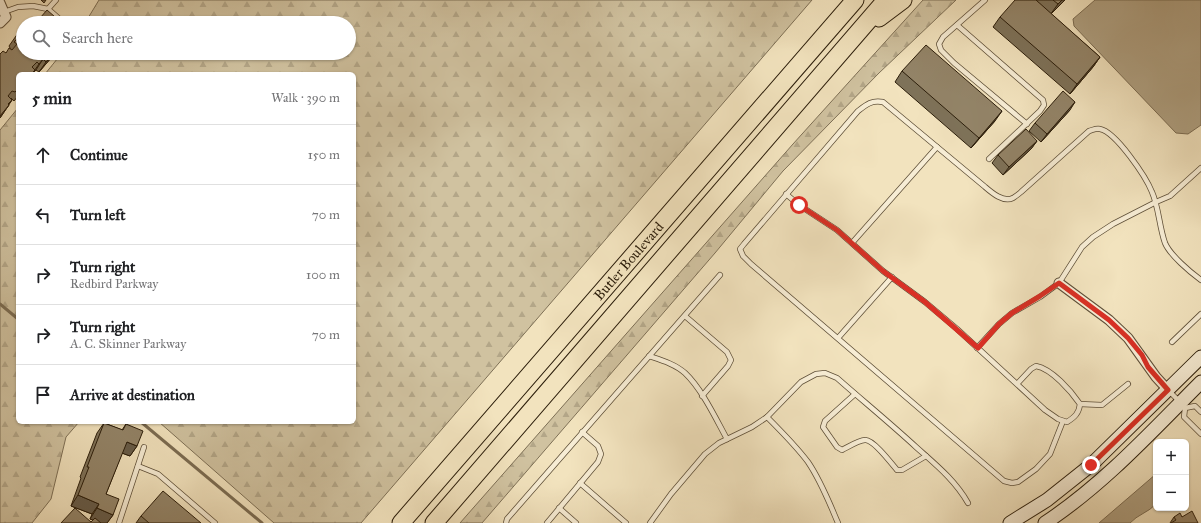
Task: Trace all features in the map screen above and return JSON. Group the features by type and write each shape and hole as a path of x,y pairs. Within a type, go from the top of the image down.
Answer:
{"highway":[{"name":"Butler Boulevard","path":"401,523 855,0"},
{"name":"Butler Boulevard","path":"434,523 886,0"},
{"path":"856,34 903,0"}],"main road":[{"path":"1010,523 1051,496 1091,465 1201,357"},
{"path":"1045,523 1075,502 1105,476 1183,405 1201,382"}],"street":[{"path":"0,3 6,17 0,24"},
{"path":"1059,283 1109,320 1128,338 1142,355 1148,367 1168,390"}],"lane":[{"path":"48,9 56,0"},
{"path":"985,0 944,37 939,44 941,50 954,63 1027,124"},
{"path":"4,12 18,7 32,6 48,9 56,16"},
{"path":"957,25 1043,100 1044,105 1040,111 989,159"},
{"path":"1063,421 1050,454 1036,469 1018,482 1012,483 1004,481 751,264 743,256 740,250 858,111 868,103 876,101 883,102 995,194 1005,199 1012,198 1089,132 1096,128 1102,129 1112,137 1133,160 1144,175 1153,192 1165,243 1171,252 1201,280"},
{"path":"852,243 937,147"},
{"path":"978,348 999,324 1012,313 1059,283 1082,247 1094,237 1113,224 1170,196 1201,168"},
{"path":"786,194 799,205 837,230 883,271 925,302 978,348 1045,410 1067,422 1080,411 1080,404 1072,393 1044,368 1036,366 1031,369 1017,384"},
{"path":"506,523 507,519 582,432 720,276"},
{"path":"838,338 892,277"},
{"path":"1172,342 1201,314"},
{"path":"685,316 727,352 731,360 728,366 702,396"},
{"path":"649,356 668,362 685,373 702,396 727,439"},
{"path":"650,523 671,494 705,454 719,443 752,427 767,417 801,382 816,374 825,373 836,378 950,477 968,503"},
{"path":"1080,404 1102,406 1128,384"},
{"path":"1168,390 1183,405 1195,406 1201,412"},
{"path":"855,394 825,421 823,427 837,448 842,450 865,440 869,440 897,470 902,470 926,456"},
{"path":"1183,405 1184,417 1201,434"},
{"path":"767,417 791,441 808,462 824,489 838,523"},
{"path":"546,523 598,462 601,454 598,446 582,432"},
{"path":"119,523 144,447"},
{"path":"138,466 158,474 215,523"},
{"path":"580,483 626,523"},
{"path":"559,508 576,523"}],"green space":[{"path":"99,0 812,0 361,523 274,523 161,424 356,424 356,72 47,72 56,60 356,60 356,16 89,16"},
{"path":"923,0 956,0 879,73 783,171 715,253 482,523 460,523 793,144"},
{"path":"16,110 16,424 77,424 66,437 51,499 32,523 0,523 0,130"}],"shaded area":[{"path":"1095,0 1201,0 1201,125 1188,134 1176,133 1074,26 1073,19"},
{"path":"1153,477 1153,507 1130,523 1099,523"}],"building":[{"path":"1015,0 1036,0 1100,57 1077,84 1000,17"},
{"path":"1053,0 1062,0 1058,4"},
{"path":"47,10 54,16 42,16"},
{"path":"16,45 16,60 42,60 39,64 37,62 32,67 35,70 33,72 16,72 16,91 12,91 8,96 12,100 0,116 0,54 3,51 6,53 9,48 12,50"},
{"path":"926,45 1002,111 979,138 902,71"},
{"path":"1063,91 1075,102 1047,134 1035,123"},
{"path":"1026,129 1037,141 1009,167 998,155"},
{"path":"104,424 123,430 126,424 143,431 137,446 127,442 106,494 119,499 113,515 97,508 99,504 78,495 89,467 87,467"},
{"path":"163,491 201,523 149,523 141,516"},
{"path":"75,508 91,522 95,518 101,523 61,523"},
{"path":"1192,511 1198,523 1171,523 1176,520 1174,517 1180,513 1182,517"}],"waterway":[{"path":"0,304 16,317"},
{"path":"143,424 262,523"}],"route":[{"path":"799,205 837,230 883,271 925,302 978,348 999,324 1012,313 1059,283 1109,320 1128,338 1142,355 1148,367 1168,390 1091,465"}]}
